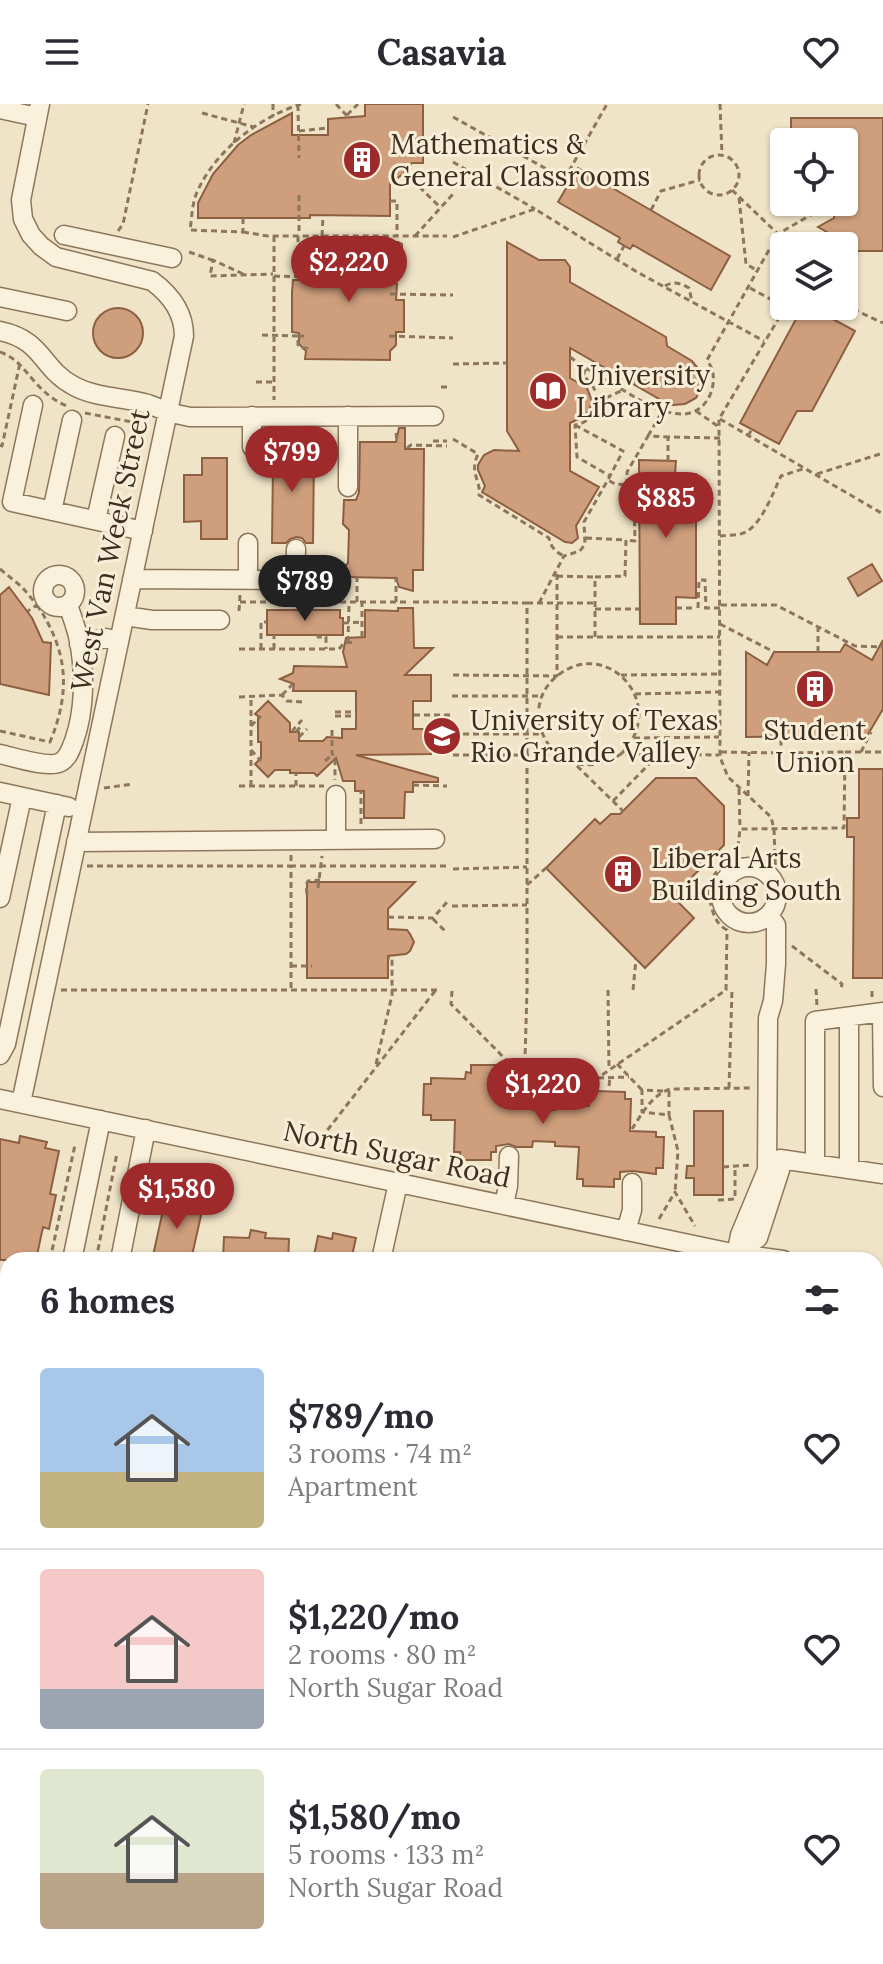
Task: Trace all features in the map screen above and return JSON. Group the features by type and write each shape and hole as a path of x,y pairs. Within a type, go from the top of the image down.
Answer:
{"street":[{"path":"0,109 38,110"},
{"name":"West Van Week Street","path":"21,1103 184,336 176,305 152,281 56,257 41,246 28,230 21,200 38,110"},
{"path":"64,235 180,255"},
{"path":"0,297 67,311"},
{"path":"0,331 30,343 53,370 75,387 150,405 169,413 190,417 255,412 434,416"},
{"path":"33,405 12,502 143,531"},
{"path":"252,447 255,412"},
{"path":"348,416 348,487"},
{"path":"52,511 72,420"},
{"path":"96,520 115,436"},
{"path":"244,583 248,543"},
{"path":"132,579 244,583 304,580 296,549"},
{"path":"0,754 53,765 69,754 83,704 82,662 68,605"},
{"path":"125,616 152,620 220,620"},
{"path":"79,644 106,638 119,641"},
{"path":"334,789 336,839"},
{"path":"0,792 83,810"},
{"path":"0,898 22,797"},
{"path":"0,1055 6,1044 57,804"},
{"path":"76,842 435,839"},
{"path":"755,867 771,877 778,899 769,916 751,924 734,919 727,912 722,903 722,887 732,873 741,868 755,867"},
{"path":"742,1252 758,1238 770,1168 768,1018 776,1009 776,925 769,916"},
{"path":"815,1164 815,1021 883,1012 883,1087"},
{"path":"849,1017 849,1169"},
{"name":"North Sugar Road","path":"0,1099 715,1252"},
{"path":"74,1252 101,1120"},
{"path":"122,1252 146,1129"},
{"path":"504,1205 509,1156"},
{"path":"770,1168 815,1164 883,1174"},
{"path":"383,1252 398,1183"},
{"path":"626,1231 632,1210 632,1183"}],"path":[{"path":"119,239 118,232 123,224 148,104"},
{"path":"234,143 244,104"},
{"path":"273,104 273,116"},
{"path":"291,104 299,105"},
{"path":"336,104 348,116 358,104"},
{"path":"564,180 607,104"},
{"path":"720,104 722,155"},
{"path":"299,105 254,127 215,164 197,192 190,230 274,236 450,236 535,209"},
{"path":"299,105 299,158"},
{"path":"202,113 254,127"},
{"path":"453,117 570,182"},
{"path":"299,131 328,128"},
{"path":"715,155 733,160 739,172 739,179 732,190 720,195 713,194 700,180 704,162 715,155"},
{"path":"453,162 664,287 764,341"},
{"path":"405,173 441,208"},
{"path":"651,210 661,191 700,180"},
{"path":"732,190 776,232"},
{"path":"415,236 453,194"},
{"path":"299,195 298,262 301,265"},
{"path":"739,197 746,264 758,271"},
{"path":"390,201 397,201 397,236"},
{"path":"322,236 323,216"},
{"path":"781,232 809,216"},
{"path":"243,218 243,232"},
{"path":"274,236 274,410"},
{"path":"617,259 624,246"},
{"path":"570,357 651,407 677,414 692,414 703,406 710,394 714,379 713,368 707,360 770,249"},
{"path":"180,255 213,260 243,274"},
{"path":"213,260 210,276 309,277"},
{"path":"298,277 298,268 308,266"},
{"path":"664,287 683,284 689,288 692,302"},
{"path":"749,288 770,299"},
{"path":"390,294 453,295"},
{"path":"858,311 883,323"},
{"path":"776,885 771,817 728,777 720,753 719,419 777,320"},
{"path":"262,335 308,336"},
{"path":"298,336 298,345 307,347"},
{"path":"389,336 453,338"},
{"path":"0,352 20,363 0,445"},
{"path":"453,364 507,363"},
{"path":"575,425 587,421 597,402 594,386 583,376 586,368"},
{"path":"256,382 274,382"},
{"path":"441,387 447,387"},
{"path":"597,402 623,390"},
{"path":"586,538 635,541 634,499 626,497 627,472 662,411"},
{"path":"696,411 719,427"},
{"path":"719,419 883,514"},
{"path":"575,425 577,457 615,484 627,485"},
{"path":"539,603 564,556 580,551 585,544 584,522 623,451 575,425"},
{"path":"748,436 752,429"},
{"path":"411,435 409,446 447,444 433,441"},
{"path":"648,436 720,438"},
{"path":"668,437 668,461"},
{"path":"453,439 478,454 474,467 479,495 549,538 556,552 564,556"},
{"path":"817,474 883,453"},
{"path":"720,536 745,532 758,523 781,476 806,468"},
{"path":"557,576 625,576 626,540"},
{"path":"557,568 557,676"},
{"path":"0,569 22,587 51,625 62,659 61,708 50,742 0,731"},
{"path":"357,577 362,637"},
{"path":"595,577 595,637"},
{"path":"394,608 398,579"},
{"path":"698,608 699,580 705,580 706,608"},
{"path":"239,611 244,583"},
{"path":"240,602 407,602"},
{"path":"270,602 270,610"},
{"path":"348,642 346,622 349,602"},
{"path":"377,602 377,608"},
{"path":"413,602 596,603"},
{"path":"524,1093 527,603"},
{"path":"28,611 37,605"},
{"path":"676,608 776,605 855,646 883,647"},
{"path":"595,609 639,609"},
{"path":"261,649 261,622 267,622"},
{"path":"346,622 362,622"},
{"path":"720,624 774,652"},
{"path":"818,626 818,652"},
{"path":"274,635 274,649"},
{"path":"319,635 326,637 326,649"},
{"path":"557,637 720,637"},
{"path":"239,649 339,649 343,644 356,642"},
{"path":"589,664 606,667 621,675 635,694 640,713 634,738 621,754 599,765 575,764 557,755 547,744 539,715 547,687 572,667 589,664"},
{"path":"621,675 720,674"},
{"path":"453,675 557,676"},
{"path":"239,697 282,695 295,682"},
{"path":"635,694 720,692"},
{"path":"282,695 287,701 302,702"},
{"path":"251,696 251,786"},
{"path":"452,696 543,696"},
{"path":"335,714 356,714"},
{"path":"414,715 453,715"},
{"path":"251,726 261,716"},
{"path":"294,732 302,723"},
{"path":"299,737 307,729"},
{"path":"239,786 334,789 332,730"},
{"path":"861,752 871,732"},
{"path":"453,734 543,734"},
{"path":"251,736 258,736"},
{"path":"781,736 781,753"},
{"path":"634,738 720,737"},
{"path":"251,750 261,761"},
{"path":"748,796 749,752"},
{"path":"740,829 844,828 845,752"},
{"path":"621,754 883,752"},
{"path":"325,761 332,755"},
{"path":"453,755 557,755"},
{"path":"613,801 658,755"},
{"path":"575,764 623,811"},
{"path":"296,773 296,786"},
{"path":"104,788 133,784"},
{"path":"413,785 447,786"},
{"path":"517,1093 580,1090 726,990 727,930 717,922 709,894 713,876 727,860 737,855 739,787"},
{"path":"361,791 361,833"},
{"path":"291,839 291,990"},
{"path":"87,866 448,866"},
{"path":"318,888 320,866"},
{"path":"453,869 527,867"},
{"path":"527,885 546,868"},
{"path":"307,894 308,881 320,880"},
{"path":"687,890 709,894"},
{"path":"433,918 447,902"},
{"path":"452,906 527,905"},
{"path":"388,917 433,918 447,933"},
{"path":"788,943 842,984 841,989"},
{"path":"375,1069 392,990 392,958 388,958"},
{"path":"633,990 636,959"},
{"path":"291,966 312,966"},
{"path":"57,990 441,990"},
{"path":"318,1147 319,1141 436,990"},
{"path":"608,990 609,1070"},
{"path":"729,1088 732,990"},
{"path":"452,991 451,1004 525,1079"},
{"path":"617,1064 642,1090 759,1088"},
{"path":"609,1086 610,1077"},
{"path":"598,1078 629,1077"},
{"path":"659,1219 675,1192 678,1151 669,1115 669,1089"},
{"path":"642,1090 642,1112"},
{"path":"632,1129 642,1112 663,1091"},
{"path":"642,1112 669,1115"},
{"path":"52,1252 75,1145"},
{"path":"98,1252 117,1153"},
{"path":"718,1200 735,1199 735,1166"},
{"path":"723,1167 770,1168"},
{"path":"675,1192 695,1226"}],"building":[{"path":"365,104 423,104 423,163 412,163 390,184 390,216 198,218 198,203 213,174 251,135 292,113 292,135 328,135 328,119 365,116"},
{"path":"791,118 883,118 883,251 858,251 858,232 827,232 818,227 834,216 858,216 858,128 791,128"},
{"path":"578,168 730,256 711,290 633,245 630,249 618,242 620,238 558,202"},
{"path":"378,242 402,244 402,267 390,278 397,284 396,300 404,300 404,332 396,332 396,345 390,351 390,360 305,359 306,351 299,344 299,333 292,332 292,292 293,280 299,280 306,253 368,254"},
{"name":"University Library","path":"507,242 539,260 565,260 570,267 570,282 666,337 667,346 692,361 701,372 702,386 696,398 685,404 673,405 570,348 570,378 587,388 592,401 585,416 570,423 570,471 599,487 576,526 578,538 572,543 565,542 482,492 485,486 478,465 484,455 494,450 519,451 507,431"},
{"path":"118,308 136,315 143,333 136,351 118,358 100,351 93,333 100,315"},
{"path":"795,320 835,320 855,331 812,411 797,411 779,444 740,423"},
{"path":"399,428 405,428 405,449 424,449 423,570 413,570 413,591 399,587 396,578 343,577 343,568 348,563 349,530 343,524 344,500 356,500 359,492 360,442 396,442"},
{"path":"287,447 298,448 298,453 314,453 313,543 296,537 286,543 272,543 273,466 257,466 257,458 262,453 287,453"},
{"path":"202,458 227,458 227,539 201,539 201,521 184,522 184,475 202,475"},
{"path":"639,460 676,461 675,474 696,474 696,598 676,597 676,624 640,624"},
{"path":"872,564 882,581 858,596 848,578"},
{"path":"9,587 32,618 43,642 51,643 49,695 0,684 0,595"},
{"path":"398,608 413,608 414,648 433,648 405,675 431,675 431,701 413,701 413,729 431,729 431,754 356,755 438,778 438,782 413,782 413,792 405,792 404,818 364,818 364,791 355,791 355,781 343,781 336,758 317,776 314,773 275,770 268,777 255,764 261,758 261,742 258,742 258,716 255,714 268,701 290,723 290,732 299,732 299,741 342,738 342,729 356,729 356,691 293,691 294,684 280,679 293,673 294,666 347,667 343,652 346,638 365,637 365,610 398,611"},
{"path":"267,610 340,610 343,635 267,635"},
{"name":"Student Union","path":"883,640 883,709 867,736 746,737 746,652 767,665 774,652 840,652 845,644 872,660"},
{"path":"859,769 883,769 883,978 853,978 854,837 847,837 847,818 859,818"},
{"name":"Liberal Arts Building South","path":"656,778 696,778 724,806 724,845 687,882 687,890 677,901 694,918 645,968 546,868 595,819 600,824 611,814 620,814"},
{"path":"307,882 415,882 388,909 388,929 407,930 414,942 406,954 388,956 388,978 307,978"},
{"path":"471,1065 502,1065 502,1072 508,1073 507,1104 533,1105 533,1110 555,1110 555,1105 589,1106 589,1099 594,1099 595,1091 625,1092 625,1099 631,1099 630,1131 656,1132 656,1137 664,1137 663,1168 656,1168 656,1174 620,1172 620,1179 614,1179 614,1187 583,1186 583,1179 577,1179 579,1147 533,1141 532,1147 496,1146 496,1152 491,1152 491,1160 460,1160 460,1152 454,1152 455,1120 431,1120 431,1115 423,1115 424,1084 431,1084 431,1078 465,1079 466,1072 471,1073"},
{"path":"694,1111 723,1111 723,1195 694,1195 694,1178 686,1178 687,1166 694,1166"},
{"path":"20,1136 47,1142 45,1148 59,1151 50,1194 56,1195 49,1229 43,1227 38,1252 0,1252 0,1139 19,1143"},
{"path":"166,1197 189,1202 187,1207 202,1211 193,1252 154,1252"},
{"path":"251,1230 266,1233 265,1238 289,1239 288,1252 223,1252 224,1237 249,1238"},
{"path":"333,1233 356,1238 353,1252 315,1252 318,1236 332,1239"}],"place":[{"name":"Mathematics & General Classrooms","path":"362,160"},
{"name":"University Library","path":"548,391"},
{"name":"Student Union","path":"815,689"},
{"name":"University of Texas Rio Grande Valley","path":"442,736"},
{"name":"Liberal Arts Building South","path":"623,874"}]}
